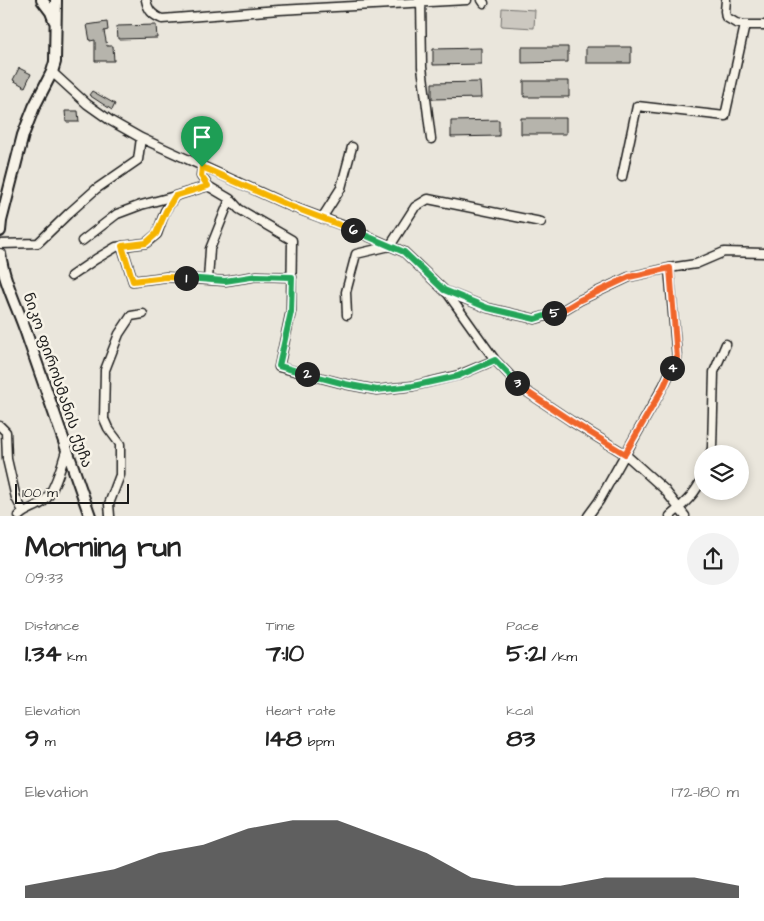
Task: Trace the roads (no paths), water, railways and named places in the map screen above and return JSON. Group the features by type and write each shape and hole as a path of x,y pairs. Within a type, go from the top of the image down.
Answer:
{"main road":[{"path":"42,0 51,12 55,24"},
{"path":"0,231 23,135 34,107 56,62 56,0"},
{"name":"ნიკო ფიროსმანის ქუჩა","path":"0,254 2,269 28,336 90,516"}],"street":[{"path":"146,0 148,8 154,16 162,19 421,1 467,0"},
{"path":"279,0 280,10"},
{"path":"726,0 726,17 736,23 745,25 764,25"},
{"path":"421,1 422,67 431,139"},
{"path":"622,177 637,106 725,116 745,25"},
{"path":"52,72 87,104 111,121 141,138 290,206 404,252 448,294 495,360 523,389 625,454 664,489 685,516"},
{"path":"0,244 38,243 96,189 138,160 141,138"},
{"path":"322,218 340,188 352,147"},
{"path":"202,167 201,176 208,186 230,199 239,209 292,240 291,312 279,366 345,384 377,390 413,386 458,376 495,360"},
{"path":"82,241 117,214 208,186"},
{"path":"71,276 116,247 146,243 156,234 175,196"},
{"path":"208,280 210,249 230,199"},
{"path":"347,315 346,292 356,254 390,246 415,206 428,199 541,222"},
{"path":"122,246 133,281 166,277 225,281 257,276 292,277"},
{"path":"444,290 488,308 535,319 560,312 580,300 629,277 696,264 724,252 764,253"},
{"path":"588,516 599,501 664,386 677,358 670,268"},
{"path":"110,516 109,504 120,475 120,444 104,419 105,370 119,334 131,316 143,314"},
{"path":"712,445 714,372 726,344"},
{"path":"0,426 6,432 7,458 21,514 44,502 50,494 66,450"},
{"path":"670,516 694,491"}]}
